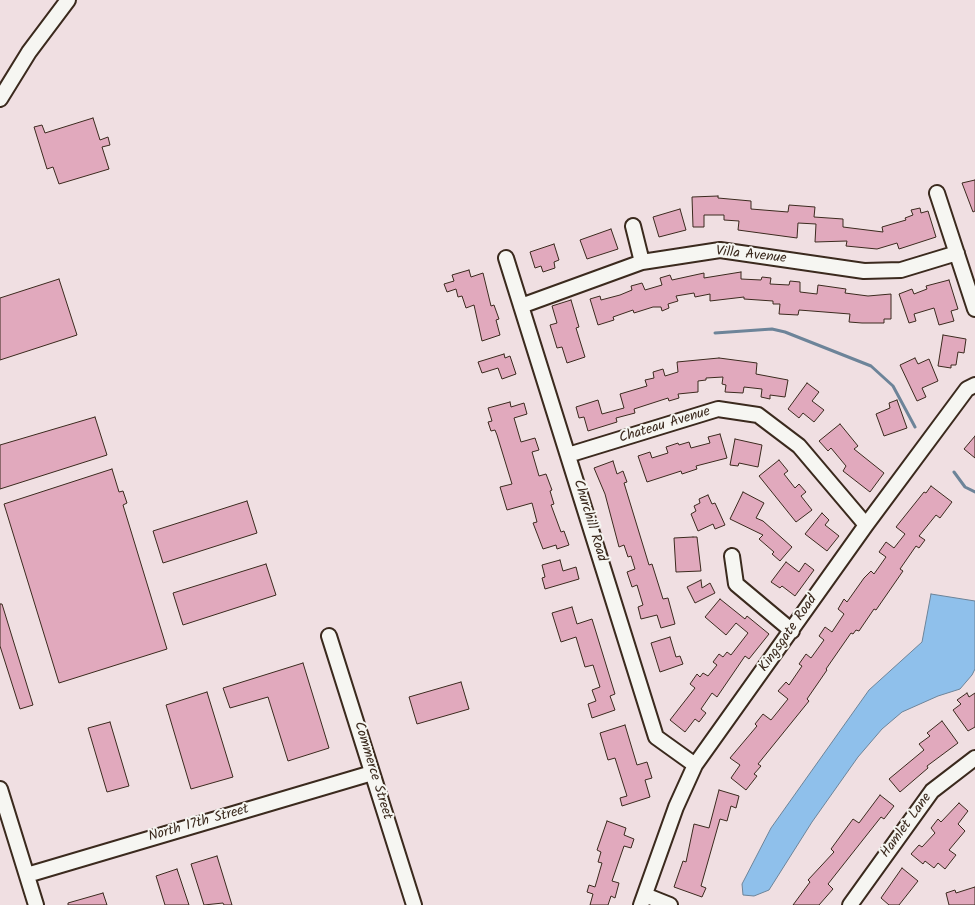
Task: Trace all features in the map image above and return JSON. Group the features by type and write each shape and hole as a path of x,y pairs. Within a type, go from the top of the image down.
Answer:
{"street":[{"path":"0,100 29,52 68,0"},
{"path":"938,193 975,309"},
{"path":"633,226 642,262"},
{"name":"Villa Avenue","path":"521,306 642,262 720,250 864,271 901,270 956,253"},
{"name":"Churchill Road","path":"506,258 656,737 696,765"},
{"name":"Kingsgate Road","path":"643,900 676,808 696,765 866,525 967,389 975,385"},
{"name":"Chateau Avenue","path":"568,455 718,409 758,415 799,446 866,525"},
{"path":"732,556 736,584 792,631"},
{"name":"Commerce Street","path":"329,636 414,905"},
{"name":"Hamlet Lane","path":"850,905 932,791 975,758"},
{"name":"North 17th Street","path":"27,874 372,773"},
{"path":"0,789 36,905"},
{"path":"643,900 670,905"}],"water":[{"path":"931,594 975,601 975,669 972,675 960,689 938,696 902,712 882,729 858,757 812,822 769,890 754,896 743,895 742,884 771,828 869,690 922,642"}],"building":[{"path":"93,118 100,140 108,137 110,145 102,147 109,169 59,184 53,167 47,169 34,127 42,125 45,133"},
{"path":"975,180 975,211 973,212 962,183"},
{"path":"718,196 718,198 751,201 751,209 788,212 789,205 815,207 814,217 843,219 843,227 883,232 882,227 906,220 905,218 913,215 911,210 920,208 921,213 928,211 936,237 899,249 897,243 877,249 846,246 847,241 815,242 816,224 798,223 797,238 738,230 739,221 724,220 724,215 704,215 704,227 693,227 692,197"},
{"path":"680,209 686,230 659,237 653,217"},
{"path":"611,229 618,249 587,259 580,240"},
{"path":"554,244 559,260 554,262 555,268 543,272 541,266 535,268 530,252"},
{"path":"469,270 471,277 483,273 491,306 494,305 499,319 496,320 500,335 482,341 474,305 466,308 462,296 458,297 456,289 447,292 444,284 454,281 452,275"},
{"path":"741,272 741,279 761,280 762,277 771,278 770,284 789,285 790,281 800,282 800,292 817,294 818,285 846,289 845,293 868,296 891,294 891,319 884,319 884,323 862,323 849,322 850,314 799,310 798,315 779,314 780,304 773,304 773,301 744,299 744,297 710,301 710,294 695,297 694,293 676,296 678,301 668,304 669,308 662,311 661,307 653,307 634,313 633,310 613,317 614,320 598,325 590,299 600,296 601,300 620,295 632,290 631,286 642,283 645,290 662,285 660,278 670,275 672,280 704,273 704,278"},
{"path":"59,279 77,335 0,360 0,298"},
{"path":"949,280 958,309 951,311 954,321 939,325 934,308 914,314 916,321 909,323 899,294 912,289 914,294 927,289 926,286"},
{"path":"571,300 579,327 576,328 585,357 567,363 562,347 557,348 550,325 557,323 552,306"},
{"path":"943,335 966,339 964,353 958,352 956,365 951,365 951,368 938,366"},
{"path":"504,354 505,358 510,356 516,374 502,379 498,368 482,373 478,362"},
{"path":"719,358 757,363 756,374 788,380 785,397 770,395 770,399 761,397 762,389 744,387 743,393 725,392 726,385 722,384 723,377 706,378 706,380 698,381 698,392 678,394 679,398 669,401 668,398 634,409 635,413 616,418 617,422 588,431 584,417 579,418 576,407 598,400 602,414 624,408 620,394 647,386 645,380 654,378 653,372 663,369 665,376 678,372 677,362"},
{"path":"915,358 918,364 929,359 938,381 922,388 926,397 917,401 900,365"},
{"path":"807,383 819,392 812,401 824,410 814,422 803,413 799,418 788,409"},
{"path":"897,400 907,428 884,436 876,414 890,408 889,403"},
{"path":"510,402 511,407 524,403 527,414 514,418 521,442 535,438 539,450 532,452 539,476 546,474 552,490 550,491 554,504 551,505 561,532 564,531 569,545 557,549 556,545 543,549 533,523 537,522 532,503 507,510 500,487 512,484 497,435 495,430 491,431 488,422 492,421 488,408"},
{"path":"95,417 107,455 0,489 0,445"},
{"path":"840,424 858,446 854,449 884,473 870,492 843,471 846,466 831,448 828,451 819,441"},
{"path":"720,434 727,458 696,466 697,469 682,474 681,471 647,482 638,456 650,452 652,458 668,453 666,447 678,443 679,445 689,442 691,448 710,443 708,437"},
{"path":"975,436 975,458 964,449"},
{"path":"735,439 762,445 758,467 739,463 738,466 730,465"},
{"path":"779,460 788,471 784,474 795,488 799,484 806,492 801,496 812,510 796,522 759,476"},
{"path":"613,461 617,474 623,471 627,482 624,483 649,565 652,564 663,599 668,598 675,624 661,628 657,615 641,619 638,607 643,605 637,585 632,587 627,572 635,569 631,556 628,557 624,545 619,547 605,494 594,468"},
{"path":"112,469 119,492 123,491 127,503 123,505 167,649 59,683 4,504"},
{"path":"931,486 952,502 940,518 936,515 919,536 925,540 919,548 916,546 900,569 903,571 876,610 874,609 859,631 856,630 853,634 851,633 807,699 809,701 758,764 761,766 754,774 757,776 746,790 731,778 740,765 730,758 757,726 755,724 763,714 771,720 788,699 778,691 786,682 789,685 802,666 799,664 806,654 811,658 824,640 819,636 825,627 832,632 844,614 838,609 844,599 847,602 871,571 874,574 886,557 879,552 886,542 894,548 905,534 896,527"},
{"path":"743,492 764,503 756,518 763,521 792,547 780,561 772,554 774,552 759,539 763,535 730,519"},
{"path":"708,495 712,504 715,503 725,525 715,529 713,524 698,531 691,514 696,511 694,506 700,503 699,499"},
{"path":"247,501 257,533 163,563 153,531"},
{"path":"822,513 829,520 825,525 839,536 827,551 805,534"},
{"path":"697,537 701,571 676,572 674,538"},
{"path":"560,560 563,571 576,567 579,579 545,589 542,578 545,577 542,565"},
{"path":"786,562 799,572 805,563 814,570 795,596 782,586 780,588 771,582"},
{"path":"266,564 276,595 183,625 173,593"},
{"path":"701,580 702,588 710,583 715,593 695,603 687,587"},
{"path":"720,599 745,619 747,616 769,634 749,659 745,656 717,697 712,693 701,709 706,713 699,722 695,719 685,732 670,720 695,688 690,684 697,674 700,677 703,673 708,676 717,665 713,662 719,654 723,657 727,652 731,655 748,633 736,623 726,635 705,617"},
{"path":"0,604 2,604 33,705 20,709 0,646"},
{"path":"572,607 577,624 592,619 615,694 610,696 615,710 592,718 588,704 596,701 592,690 600,687 593,665 585,667 576,637 561,642 552,613"},
{"path":"670,637 676,657 680,656 683,664 660,672 651,643"},
{"path":"303,663 329,748 288,761 268,697 230,708 223,688"},
{"path":"461,682 469,709 417,724 409,697"},
{"path":"207,692 233,777 191,789 166,705"},
{"path":"967,693 969,697 975,693 975,727 968,731 953,710 961,704 957,700"},
{"path":"942,721 958,743 927,766 928,768 900,792 889,779 924,750 919,744 930,736 927,733"},
{"path":"110,722 129,786 107,792 88,728"},
{"path":"625,725 637,765 647,762 652,778 645,780 650,797 622,806 620,798 627,796 615,758 608,760 600,733"},
{"path":"719,790 739,796 736,808 731,806 727,821 720,819 701,886 706,888 702,897 674,887 683,861 686,862 694,824 709,828"},
{"path":"880,795 894,806 884,819 881,817 828,884 833,889 819,905 793,905 810,882 808,880 834,852 831,849 853,819 859,823"},
{"path":"959,803 968,811 958,824 965,831 949,850 956,855 945,869 938,863 934,868 925,861 923,864 911,854 919,845 922,847 935,833 931,828 938,819 941,822"},
{"path":"607,821 626,828 624,835 634,839 631,848 624,846 612,881 619,883 615,898 611,896 608,905 590,905 593,894 587,892 589,885 595,887 602,863 598,862 601,852 597,850"},
{"path":"217,856 232,905 224,905 223,903 204,905 191,864"},
{"path":"902,868 918,881 899,905 889,905 881,898"},
{"path":"177,869 189,905 165,905 156,876"},
{"path":"975,887 975,905 949,905 946,893 955,890 956,893"},
{"path":"103,893 107,905 68,905 68,903"}],"waterway":[{"path":"715,333 772,329 785,332 871,366 893,386 915,427"},
{"path":"954,472 965,487 975,492"}]}
